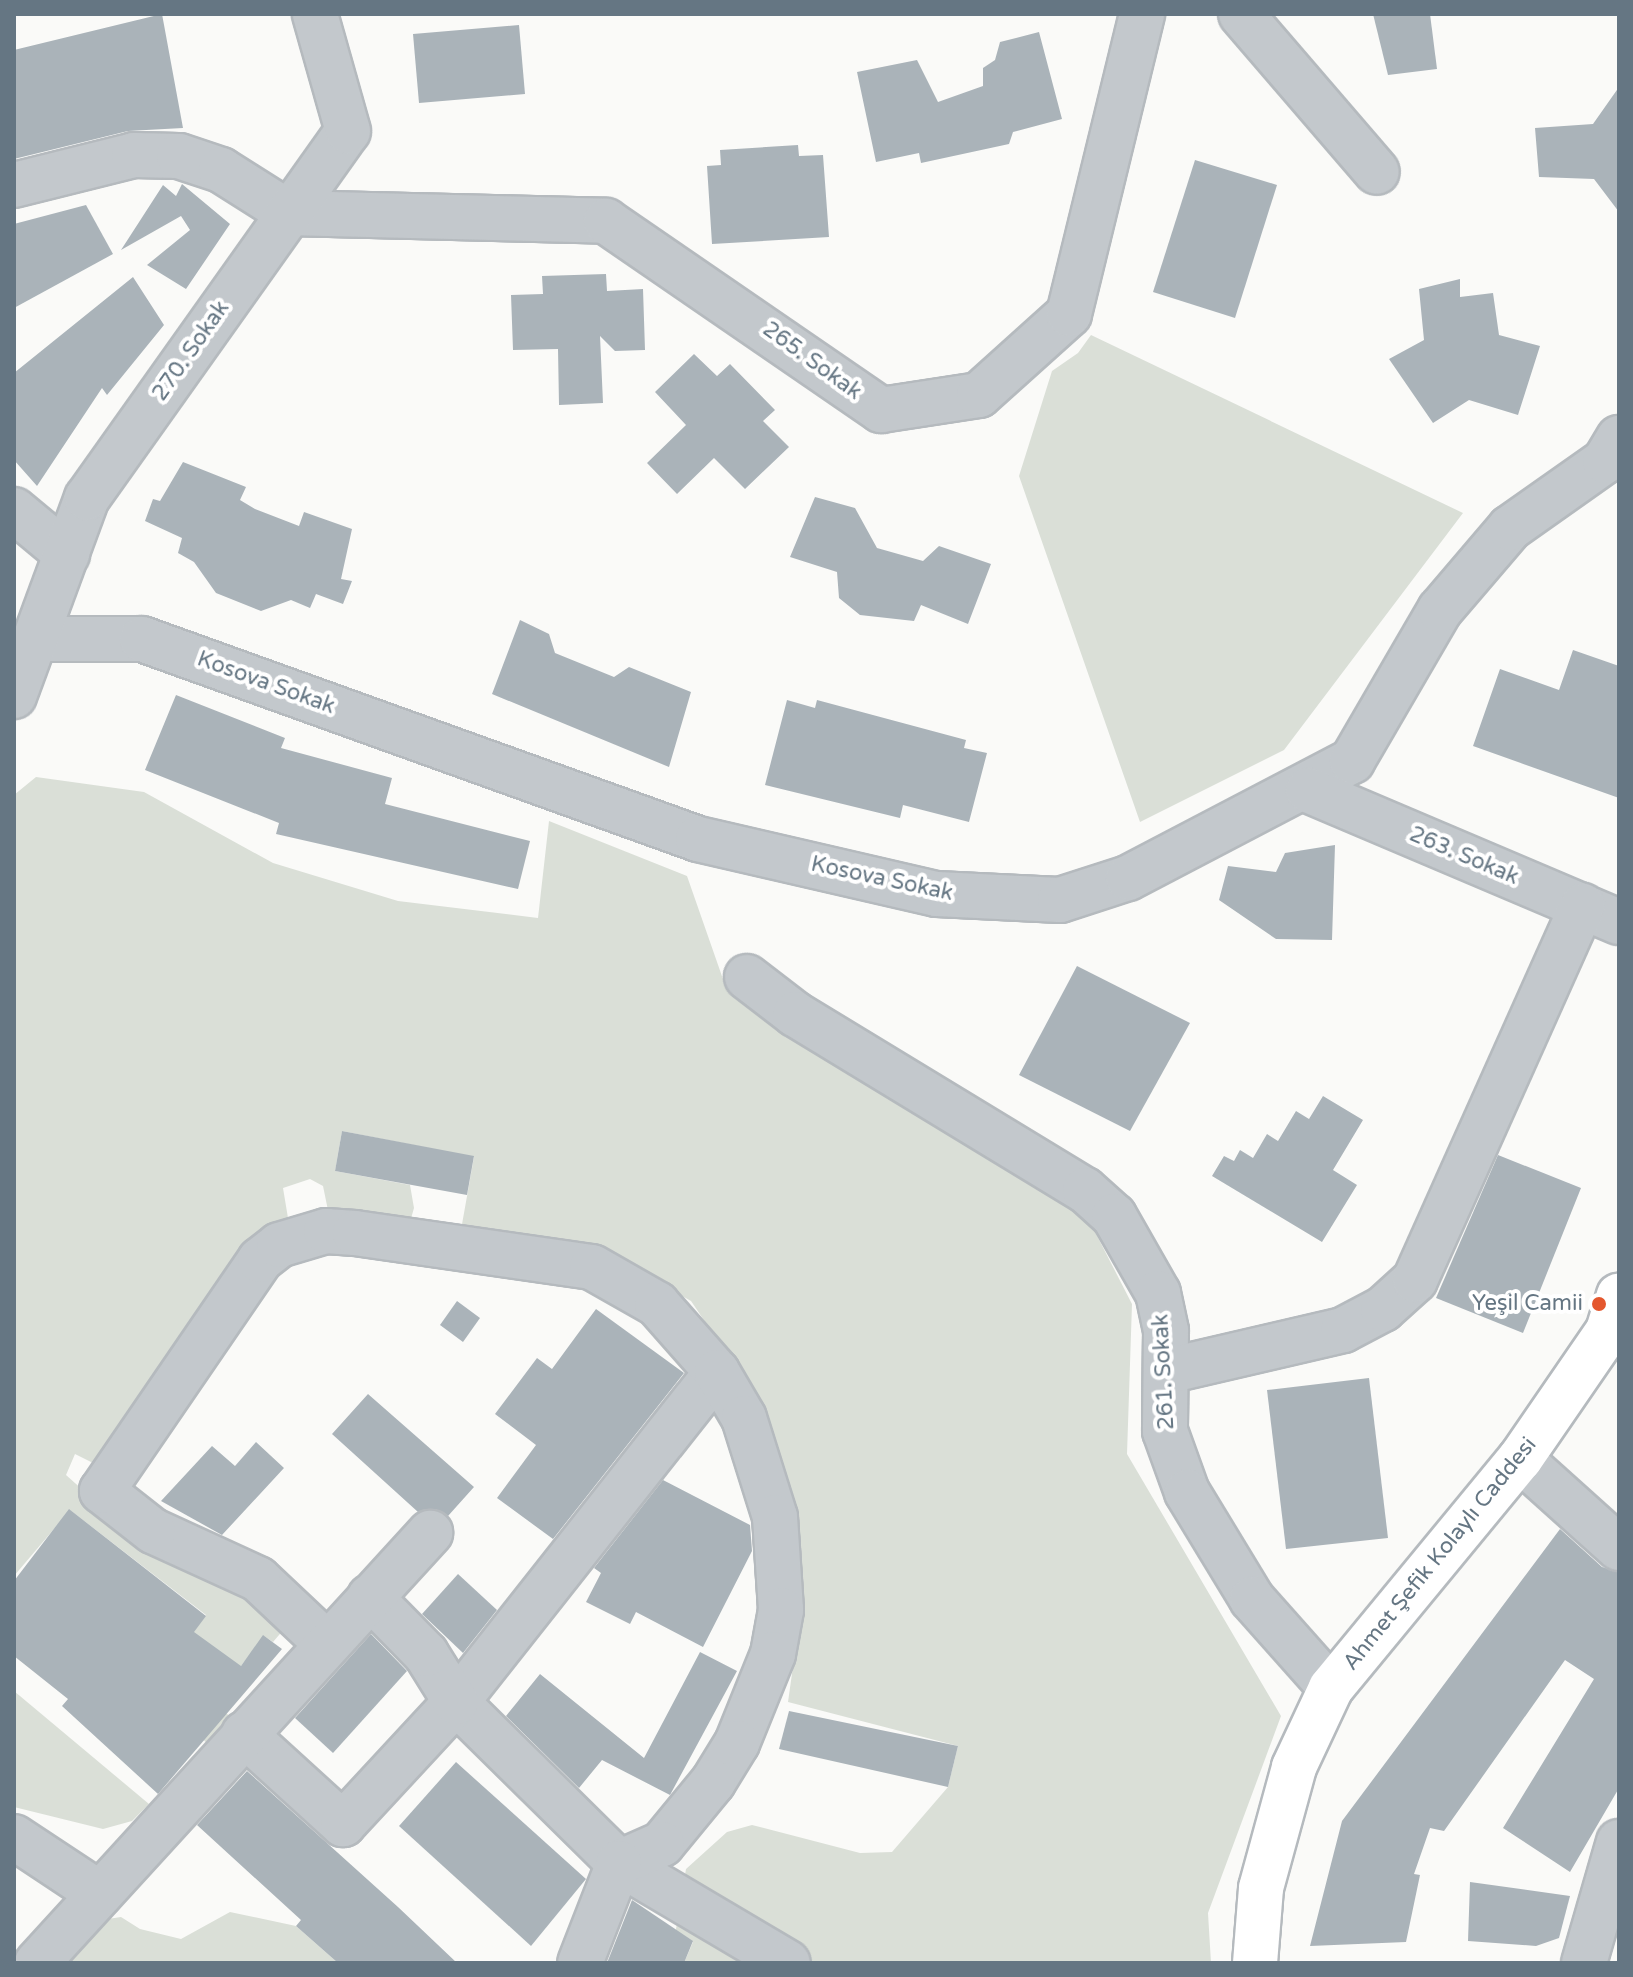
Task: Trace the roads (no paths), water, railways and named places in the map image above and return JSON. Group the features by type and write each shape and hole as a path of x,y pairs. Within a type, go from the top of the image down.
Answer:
{"main road":[{"name":"Ahmet Şefik Kolaylı Caddesi","path":"1255,1963 1265,1873 1294,1767 1331,1688 1520,1459 1608,1331 1619,1296"}],"street":[{"name":"270. Sokak","path":"14,696 38,639 87,498 348,131 315,14"},
{"name":"265. Sokak","path":"289,213 606,221 881,410 979,395 1069,314 1142,14"},
{"path":"1241,14 1377,172"},
{"path":"14,185 134,155 179,156 221,170 289,213"},
{"name":"Kosova Sokak","path":"38,639 142,639 643,821 937,894 1060,900 1128,878 1206,833 1308,790 1352,761 1440,610 1510,528 1605,461 1619,438"},
{"path":"14,510 67,554"},
{"name":"263. Sokak","path":"1308,790 1600,914"},
{"path":"1167,1371 1343,1330 1383,1309 1415,1280 1600,914"},
{"name":"261. Sokak","path":"747,977 795,1014 1085,1190 1114,1216 1158,1293 1167,1371 1165,1431 1187,1492 1252,1599 1331,1688"},
{"path":"326,1643 258,1579 153,1531 102,1491 260,1260 279,1245 341,1232 592,1267 657,1304 717,1372 744,1418 775,1517 781,1610 773,1654 737,1743 713,1782 662,1844 619,1863 580,1963"},
{"path":"244,1734 343,1824 456,1702 717,1372"},
{"path":"1520,1459 1619,1548"},
{"path":"37,1963 326,1643 430,1533"},
{"path":"370,1597 426,1654 456,1702 619,1863 788,1963"},
{"path":"14,1837 100,1894"},
{"path":"1584,1963 1619,1844"}],"place":[{"name":"Yeşil Camii","path":"1599,1304"}]}
